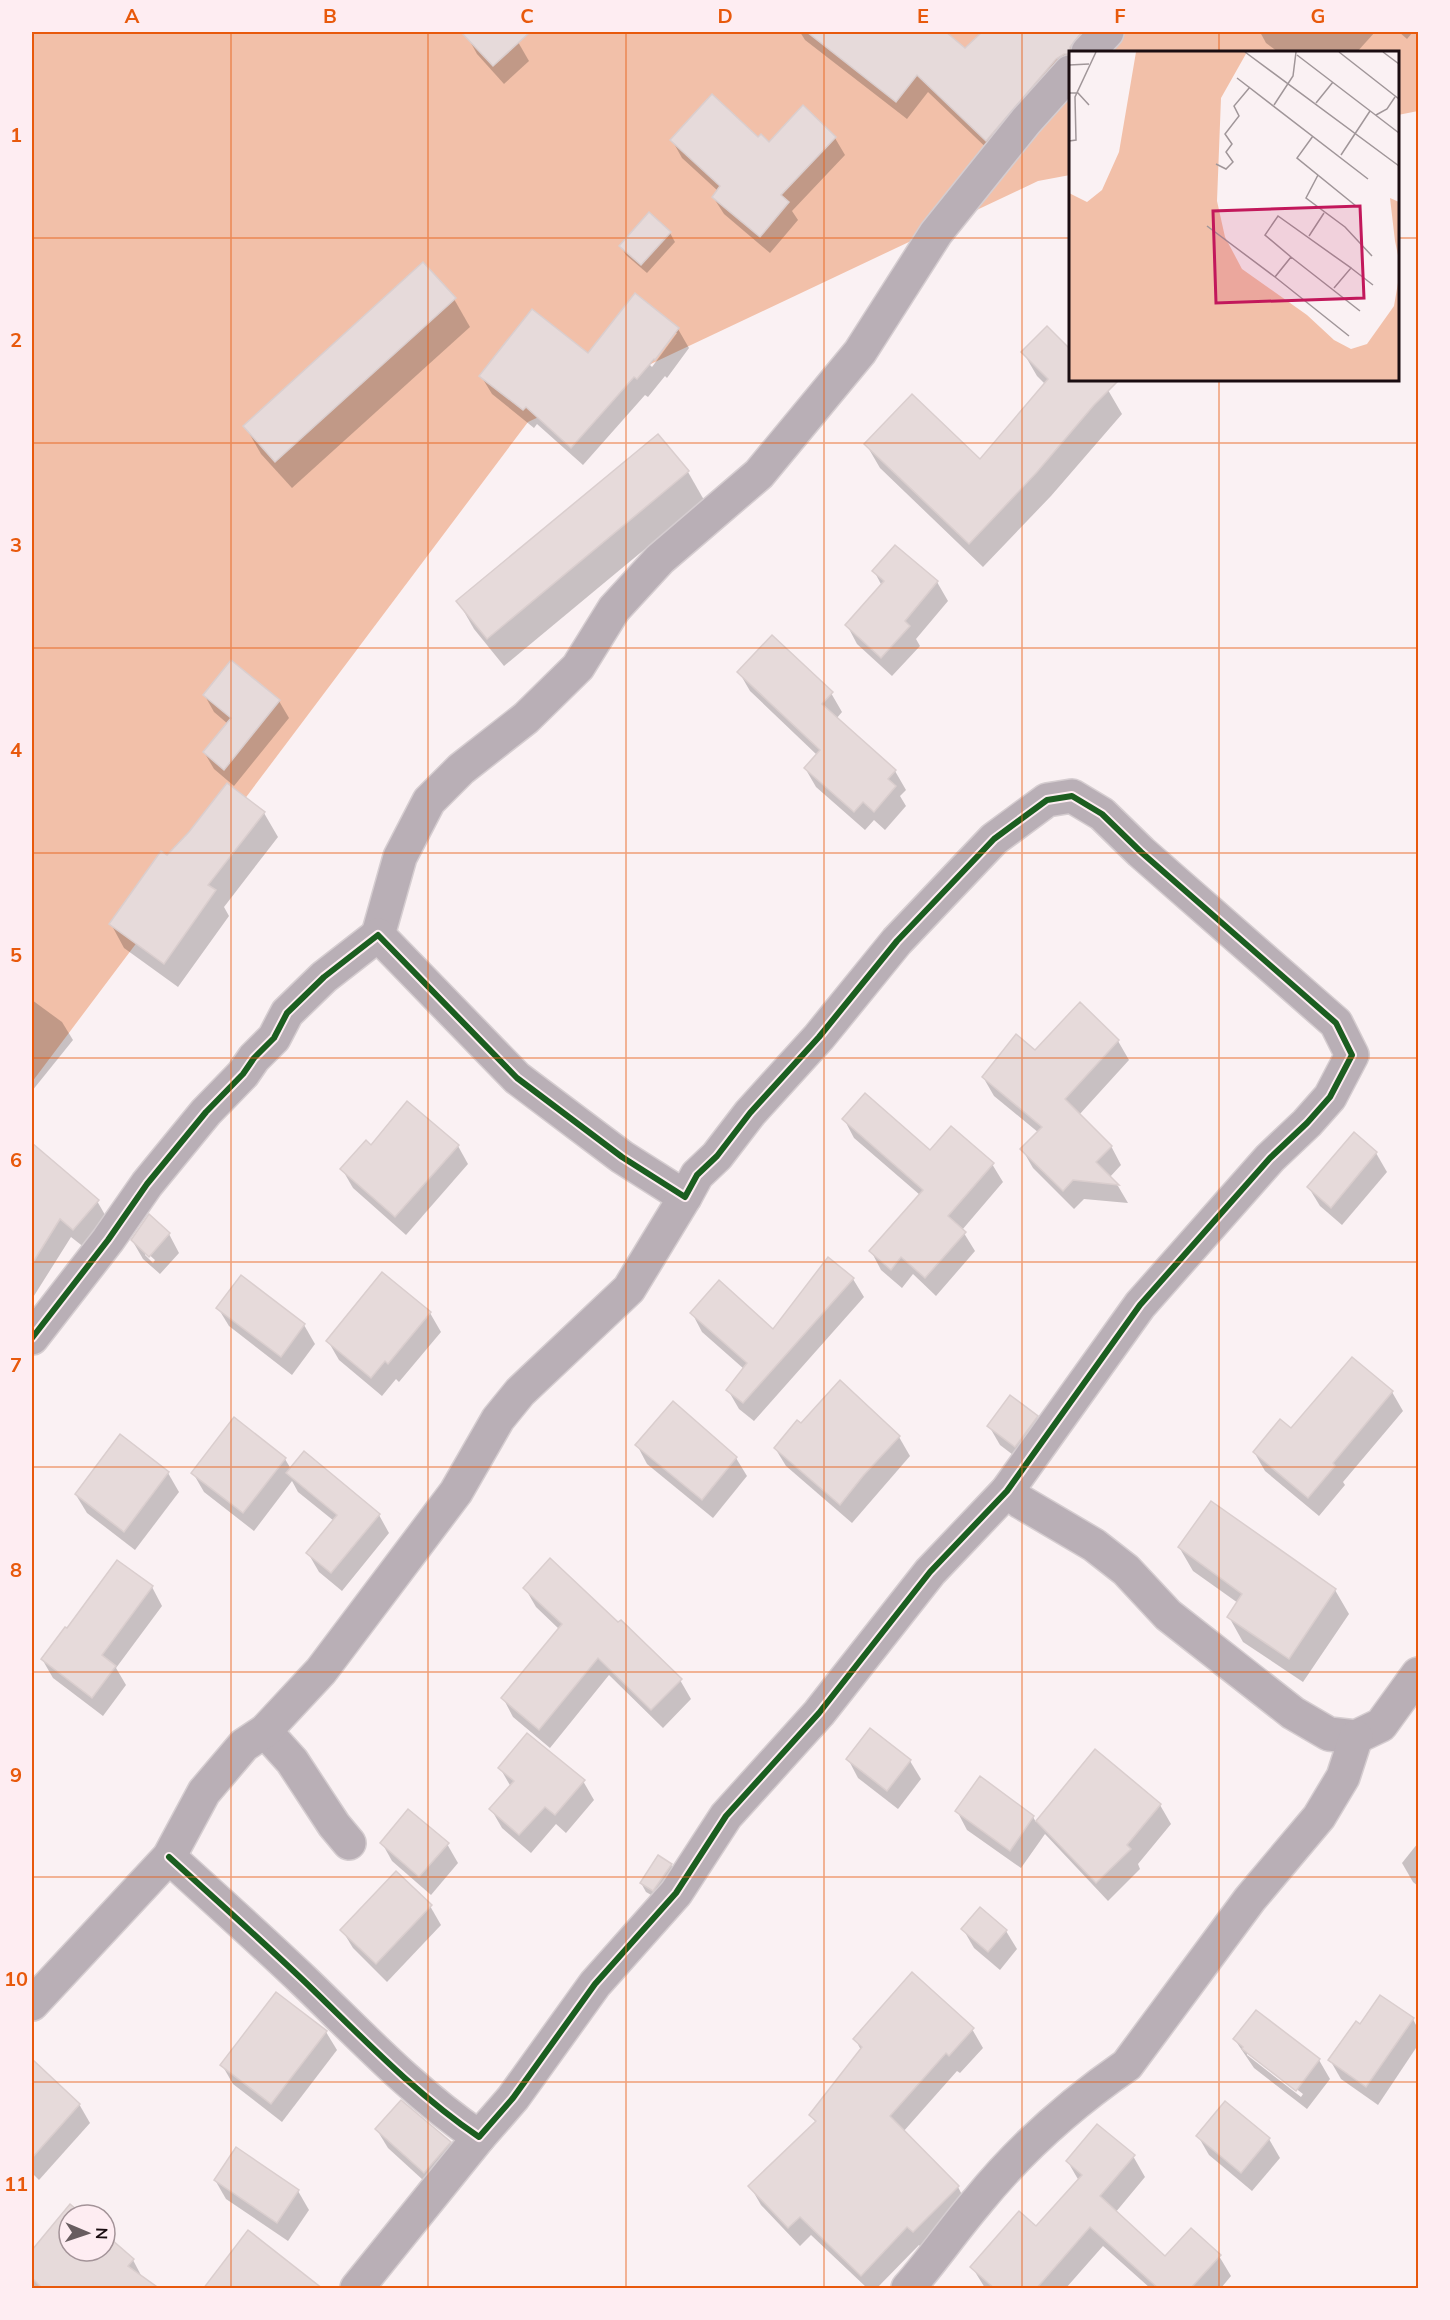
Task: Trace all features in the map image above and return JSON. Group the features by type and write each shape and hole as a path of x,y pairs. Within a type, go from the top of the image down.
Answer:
{"street":[{"path":"1089,51 1107,32"},
{"path":"32,1338 108,1240 147,1184 206,1112 274,1038 287,1013 324,977 378,935 400,857 429,801 461,769 526,718 578,667 614,609 660,559 759,474 860,352 936,233 1026,121 1069,74"},
{"path":"32,2004 169,1857 204,1792 244,1745 265,1731 321,1671 456,1492 498,1419 520,1392 629,1289 697,1175 717,1156 750,1113 819,1037 897,941 994,839 1047,800 1072,796 1102,814 1141,852 1336,1023 1352,1055 1330,1097 1307,1123 1270,1158 1140,1305 1007,1491 930,1572 819,1713 726,1816 676,1893 595,1984 513,2098 478,2137 357,2289"},
{"path":"378,935 517,1078 622,1156 685,1197"},
{"path":"1007,1491 1021,1502 1094,1545 1126,1570 1168,1615 1293,1713 1329,1734 1356,1737 1381,1725 1419,1674"},
{"path":"265,1731 292,1761 334,1826 349,1843"},
{"path":"908,2289 978,2200 1035,2140 1105,2080 1127,2066 1250,1899 1319,1817 1343,1778 1356,1737"},
{"path":"169,1857 304,1981 391,2068 444,2113 478,2137"}],"shaded area":[{"path":"32,32 1418,32 1418,111 1399,115 1399,51 1069,51 1069,175 1038,181 528,422 32,1082"}],"building":[{"path":"461,32 530,32 493,66"},
{"path":"807,32 946,32 965,48 982,32 1082,32 1070,47 1069,54 1056,59 986,141 917,75 896,102"},
{"path":"712,94 758,137 761,134 769,142 803,105 836,137 781,195 789,202 760,237 712,197 720,186 670,140"},
{"path":"649,212 671,232 641,265 619,246"},
{"path":"423,262 456,298 275,462 243,426"},
{"path":"635,293 679,328 655,360 637,379 634,377 571,448 526,407 523,410 479,376 532,309 588,353"},
{"path":"1047,326 1069,348 1069,381 1118,381 969,544 864,444 912,394 980,459 1048,379 1021,352"},
{"path":"658,434 689,471 487,639 456,601"},
{"path":"895,545 938,581 905,621 910,626 881,658 845,625 884,581 872,571"},
{"path":"772,635 833,692 822,704 896,770 888,779 896,786 874,812 863,802 854,812 804,768 820,750 737,672"},
{"path":"231,660 280,700 224,770 203,752 231,718 203,695"},
{"path":"227,783 265,812 208,885 216,890 164,964 109,924 161,851 167,855 189,832"},
{"path":"1080,1002 1119,1040 1065,1099 1112,1146 1096,1162 1119,1185 1073,1180 1063,1191 1020,1149 1042,1127 982,1077 1016,1034 1035,1050"},
{"path":"865,1093 930,1150 951,1126 994,1163 948,1216 966,1232 925,1278 901,1257 891,1270 869,1251 923,1190 842,1119"},
{"path":"407,1101 459,1145 395,1217 340,1169 366,1140 371,1145"},
{"path":"1354,1132 1377,1152 1331,1208 1307,1187"},
{"path":"32,1143 99,1200 73,1230 60,1219 32,1264"},
{"path":"149,1214 170,1233 149,1257 131,1240"},
{"path":"828,1257 854,1278 743,1403 726,1390 747,1363 690,1313 719,1280 773,1329"},
{"path":"382,1272 431,1312 388,1364 385,1361 371,1378 326,1341"},
{"path":"241,1275 305,1324 281,1357 216,1308"},
{"path":"1352,1357 1393,1391 1333,1463 1335,1466 1308,1498 1253,1452 1280,1419 1291,1428"},
{"path":"840,1380 900,1436 840,1505 774,1448 797,1420 801,1423"},
{"path":"1010,1395 1038,1416 1015,1447 987,1426"},
{"path":"673,1401 737,1457 702,1500 635,1445"},
{"path":"234,1417 286,1458 243,1513 191,1473"},
{"path":"120,1434 169,1472 124,1532 75,1494"},
{"path":"304,1451 380,1514 331,1573 306,1553 337,1515 286,1473"},
{"path":"1211,1501 1336,1589 1289,1659 1227,1617 1242,1594 1178,1547"},
{"path":"550,1558 618,1622 621,1620 682,1679 651,1710 598,1658 539,1730 501,1698 562,1624 523,1588"},
{"path":"117,1560 153,1586 102,1655 116,1666 92,1698 41,1659"},
{"path":"870,1728 911,1760 887,1791 846,1759"},
{"path":"527,1733 585,1780 555,1815 545,1807 519,1835 489,1809 514,1781 498,1768"},
{"path":"1095,1749 1161,1804 1127,1845 1131,1849 1096,1883 1036,1821"},
{"path":"980,1776 1034,1816 1010,1851 955,1811"},
{"path":"408,1809 449,1843 419,1877 380,1843"},
{"path":"658,1855 672,1864 653,1891 640,1883"},
{"path":"396,1871 432,1905 376,1964 340,1930"},
{"path":"980,1907 1007,1930 988,1952 961,1929"},
{"path":"912,1972 974,2028 949,2056 946,2053 890,2116 959,2186 913,2232 907,2227 861,2276 800,2217 788,2228 748,2186 816,2121 809,2115 862,2047 853,2039"},
{"path":"276,1992 327,2031 271,2104 220,2065"},
{"path":"1380,1995 1414,2018 1366,2087 1328,2060 1356,2021 1360,2024"},
{"path":"1256,2010 1320,2059 1296,2091 1242,2049 1243,2047 1233,2039"},
{"path":"32,2059 80,2104 32,2158"},
{"path":"401,2100 451,2142 424,2173 375,2129"},
{"path":"1225,2101 1270,2138 1241,2173 1196,2136"},
{"path":"1097,2124 1135,2155 1100,2196 1165,2256 1191,2228 1221,2255 1190,2289 1159,2289 1090,2227 1036,2289 995,2289 970,2267 1019,2211 1036,2226 1082,2175 1066,2161"},
{"path":"236,2147 299,2190 277,2223 214,2180"},
{"path":"57,2220 57,2263 117,2263 117,2244 134,2259 128,2266 160,2289 43,2289 32,2278 32,2250"},
{"path":"248,2230 323,2289 203,2289"}],"cycle path":[{"path":"32,1338 108,1240 147,1184 206,1112 274,1038 287,1013 324,977 378,935 517,1078 622,1157 685,1197 697,1175 717,1156 750,1113 819,1037 897,941 994,839 1047,800 1072,796 1102,814 1141,852 1336,1023 1352,1055 1330,1097 1307,1123 1270,1158 1140,1305 1007,1491 930,1572 819,1713 726,1816 676,1893 595,1984 513,2098 479,2137 410,2082 169,1857"}]}
